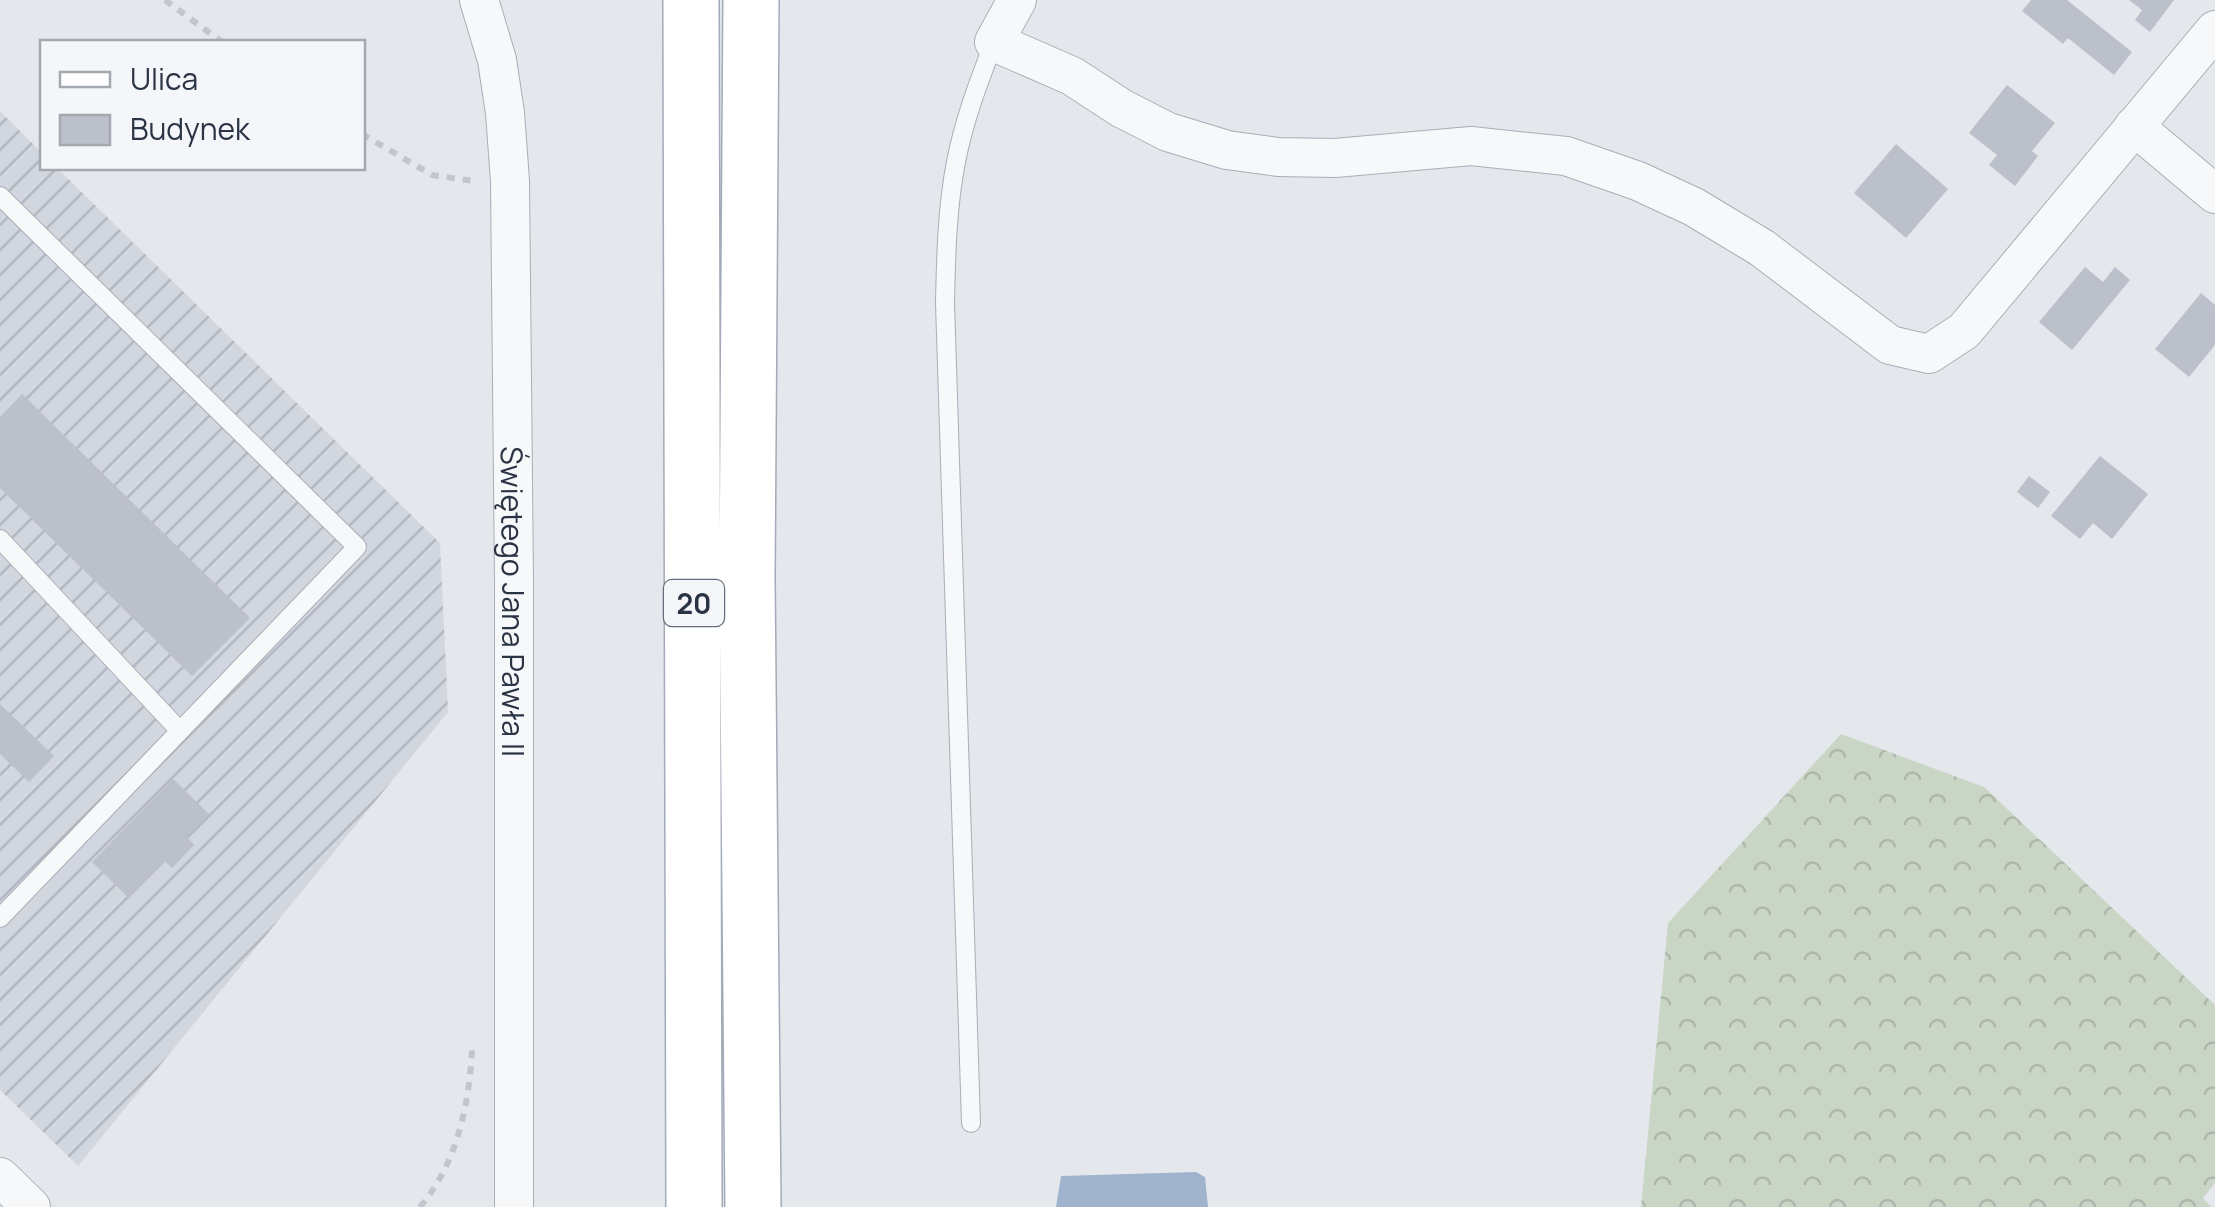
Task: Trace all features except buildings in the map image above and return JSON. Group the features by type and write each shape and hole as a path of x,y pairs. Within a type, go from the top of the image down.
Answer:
{"main road":[{"name":"20","path":"691,0 694,1207"},
{"name":"20","path":"751,0 748,597 753,1207"}],"street":[{"name":"Świętego Jana Pawła II","path":"478,0 497,60 506,112 510,181 514,1207"},
{"path":"1017,0 994,42 1072,76 1168,132 1228,150 1278,157 1335,158 1471,146 1566,156 1638,181 1694,207 1762,248 1890,344 1929,354 1964,331 2215,30"},
{"path":"2134,126 2215,194"},
{"path":"0,1177 32,1207"}],"lane":[{"path":"971,1122 946,236 956,161 994,42"},
{"path":"0,196 357,548 0,918"},
{"path":"0,539 180,731"}],"path":[{"path":"165,0 219,40"},
{"path":"365,136 432,176 459,181 510,181"},
{"path":"420,1207 427,1198"}],"shaded area":[{"path":"0,111 40,151 40,170 59,170 440,543 448,712 78,1166 0,1090"}],"green space":[{"path":"1841,734 1984,787 2215,1005 2215,1183 2203,1198 2211,1207 1641,1207 1668,923"}],"water":[{"path":"1196,1172 1205,1177 1208,1207 1056,1207 1061,1176"}]}
